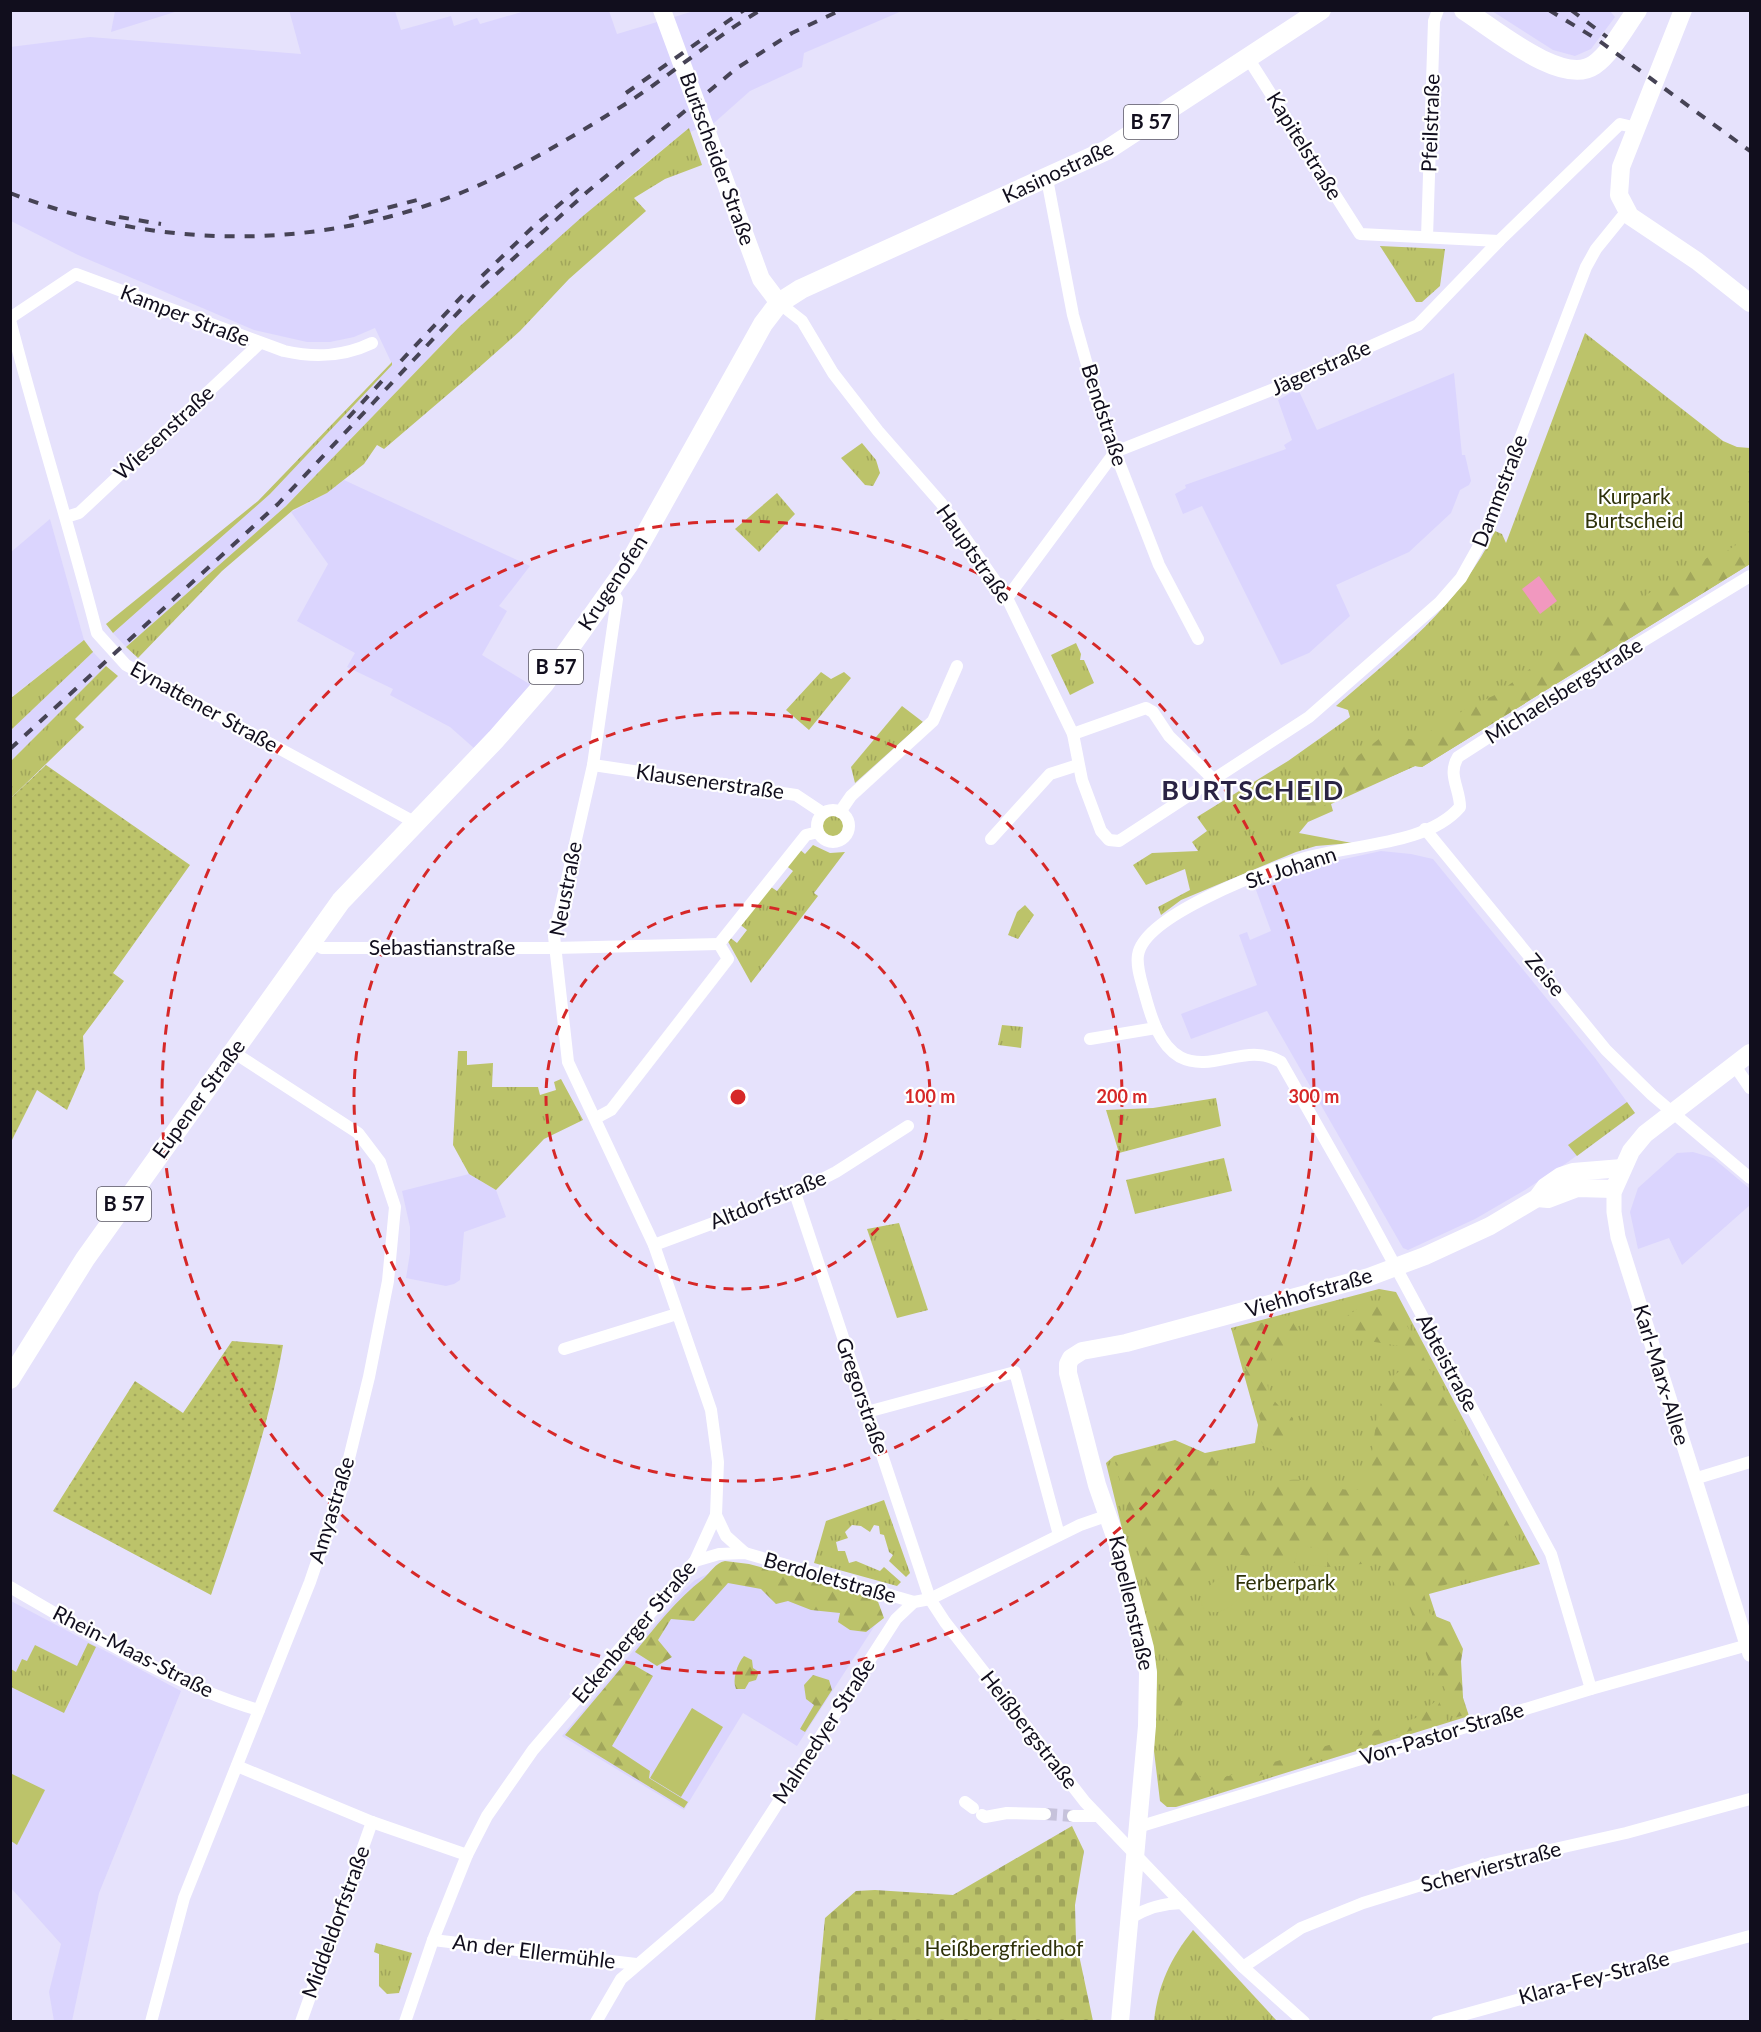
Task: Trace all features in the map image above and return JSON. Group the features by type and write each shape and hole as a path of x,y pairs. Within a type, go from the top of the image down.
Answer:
{"main road":[{"name":"Burtscheider Straße","path":"662,10 761,279 779,303"},
{"name":"Kasinostraße","path":"779,303 801,289 1107,150 1321,10"},
{"path":"1464,10 1541,60 1571,71 1594,65 1637,10"},
{"path":"1683,10 1621,167 1618,195 1626,212 1750,303"},
{"name":"Krugenofen","path":"311,940 341,901 524,710 611,590 646,533 737,367 779,303"},
{"name":"Eupener Straße","path":"10,1379 85,1259 311,940"},
{"name":"Karl-Marx-Allee","path":"1614,1189 1622,1168 1645,1134 1750,1053"},
{"name":"Viehhofstraße","path":"1071,1358 1082,1351 1176,1330 1396,1268 1490,1226 1537,1198 1545,1187 1573,1172 1622,1168"},
{"name":"Viehhofstraße","path":"1537,1198 1548,1199 1577,1188 1614,1189"},
{"name":"Kapellenstraße","path":"1071,1358 1068,1373 1097,1485 1109,1515 1139,1625 1148,1673 1148,1726 1120,2022"}],"street":[{"name":"Pfeilstraße","path":"1427,237 1434,21 1438,10"},
{"name":"Kapitelstraße","path":"1248,58 1360,234 1427,237"},
{"name":"Jägerstraße","path":"1115,453 1284,385 1418,325 1499,241 1620,124 1637,128"},
{"name":"Bendstraße","path":"1047,179 1073,315 1115,453 1159,565 1198,639"},
{"name":"Dammstraße","path":"1109,840 1119,841 1130,835 1286,734 1346,688 1440,602 1461,578 1490,526 1513,457 1586,267 1596,249 1626,212"},
{"path":"1427,237 1499,241"},
{"name":"Kamper Straße","path":"10,319 76,274 259,344 308,356 344,354 372,343"},
{"name":"Hauptstraße","path":"779,303 802,321 833,373 878,431 940,504 1006,597 1073,734 1078,765 1101,831 1109,840"},
{"name":"Eynattener Straße","path":"10,319 35,419 66,517 97,633 126,665 416,823"},
{"name":"Wiesenstraße","path":"66,517 79,513 259,344"},
{"path":"1006,597 1115,453"},
{"name":"Michaelsbergstraße","path":"1425,829 1453,816 1460,807 1460,796 1452,776 1453,766 1458,757 1559,692 1750,576"},
{"name":"Neustraße","path":"611,590 617,599 593,765 554,936 568,1062 654,1245"},
{"path":"840,812 851,796 933,721 957,666"},
{"path":"1073,734 1146,708 1153,712 1169,736 1214,780"},
{"name":"Klausenerstraße","path":"593,765 796,795 823,813"},
{"path":"991,839 1050,774 1078,765"},
{"path":"831,810 840,812 849,824 843,838 829,841 822,839 818,832 817,821 823,813 831,810"},
{"name":"St. Johann","path":"1156,1028 1140,976 1138,956 1150,933 1163,922 1192,904 1303,859 1399,839 1425,829"},
{"name":"Zeise","path":"1425,829 1606,1050 1674,1113 1750,1178"},
{"path":"596,1118 611,1110 728,959 718,944 806,835 818,832"},
{"name":"Sebastianstraße","path":"311,940 322,948 555,948 718,944"},
{"path":"1090,1039 1156,1028"},
{"name":"Abteistraße","path":"1156,1028 1179,1056 1195,1062 1257,1053 1270,1055 1281,1062 1551,1554 1591,1689"},
{"name":"Amyastraße","path":"151,2022 184,1898 310,1582 341,1491 369,1377 388,1281 395,1207 380,1162 358,1133 233,1052"},
{"path":"1735,1066 1750,1088"},
{"name":"Altdorfstraße","path":"654,1245 795,1193 836,1172 908,1126"},
{"name":"Karl-Marx-Allee","path":"1614,1189 1614,1212 1618,1237 1749,1649"},
{"name":"Gregorstraße","path":"795,1193 930,1599"},
{"name":"Eckenberger Straße","path":"405,2022 433,1940 467,1855 487,1816 533,1750 695,1561 716,1515 718,1462 711,1410 654,1245"},
{"path":"564,1349 677,1314"},
{"path":"867,1412 1015,1372 1059,1535"},
{"path":"1694,1479 1750,1462"},
{"name":"Berdoletstraße","path":"716,1515 726,1536 745,1553"},
{"path":"914,1602 930,1599 1059,1535 1109,1515"},
{"name":"Berdoletstraße","path":"695,1561 719,1554 745,1553 914,1602"},
{"name":"Rhein-Maas-Straße","path":"10,1587 163,1670 237,1704 259,1710"},
{"name":"Heißbergstraße","path":"930,1599 945,1622 1098,1816 1243,1966 1304,2022"},
{"name":"Malmedyer Straße","path":"596,2022 621,1979 718,1896 896,1619 914,1602"},
{"name":"Von-Pastor-Straße","path":"1138,1827 1591,1689 1749,1649"},
{"path":"237,1766 372,1822 467,1855"},
{"name":"Schervierstraße","path":"1243,1966 1301,1928 1363,1903 1492,1863 1626,1833 1750,1799"},
{"path":"973,1808 985,1817 1006,1813 1045,1814"},
{"path":"1073,1816 1098,1816"},
{"name":"Middeldorfstraße","path":"301,2022 372,1822"},
{"path":"1130,1918 1144,1909 1168,1903 1182,1903"},
{"name":"Klara-Fey-Straße","path":"1437,2022 1750,1936"},
{"name":"An der Ellermühle","path":"433,1940 636,1964"}],"shaded area":[{"path":"289,10 395,11 401,30 451,16 454,26 477,18 480,24 525,11 609,11 617,34 694,11 902,11 804,53 802,67 750,91 714,123 690,132 688,129 626,179 460,326 286,506 126,647 113,633 270,494 392,364 375,328 354,337 330,342 307,342 254,330 78,255 11,221 10,47 90,37 301,54"},
{"path":"115,11 178,11 111,32"},
{"path":"1492,11 1610,11 1615,17 1591,49 1575,56 1553,50"},
{"path":"1454,373 1462,455 1465,455 1471,481 1469,485 1460,490 1451,513 1409,552 1336,585 1350,616 1309,653 1281,665 1202,506 1183,514 1175,494 1186,488 1185,485 1286,449 1284,445 1292,440 1278,400 1298,389 1317,430"},
{"path":"344,480 530,566 499,606 507,611 482,655 531,685 475,749 450,727 390,695 393,689 347,667 355,653 297,621 328,564 291,512 327,493"},
{"path":"50,519 84,640 14,695 10,693 10,553"},
{"path":"1539,576 1557,601 1540,614 1522,589"},
{"path":"93,652 106,666 11,761 11,730"},
{"path":"1381,851 1433,859 1595,1058 1635,1113 1525,1190 1475,1219 1408,1250 1403,1248 1267,1011 1191,1039 1181,1014 1257,985 1239,935 1247,932 1250,940 1271,931 1256,890 1321,864"},
{"path":"1693,1152 1713,1158 1750,1189 1750,1205 1682,1265 1669,1238 1638,1249 1630,1212 1638,1188 1677,1153"},
{"path":"469,1174 496,1190 506,1217 464,1232 460,1280 454,1284 446,1286 406,1278 410,1253 410,1227 402,1191"},
{"path":"710,1573 879,1619 797,1746 743,1713 684,1810 562,1736 683,1591 695,1580"},
{"path":"11,1601 181,1691 99,1893 72,2021 54,2021 49,1992 61,1944 11,1888"}],"green space":[{"path":"689,128 702,165 665,179 634,198 646,211 569,279 520,331 466,379 384,449 377,445 364,464 327,493 293,510 222,571 138,658 126,647 286,506 460,326 583,216"},
{"path":"1380,246 1445,249 1440,286 1422,302 1416,302"},
{"name":"Kurpark Burtscheid","path":"1585,333 1723,441 1737,447 1750,448 1750,564 1422,767 1415,766 1331,804 1333,811 1308,822 1299,833 1352,843 1316,846 1296,852 1181,900 1161,915 1158,907 1190,890 1185,869 1146,885 1133,865 1152,853 1198,851 1192,842 1207,831 1197,817 1288,761 1350,717 1348,710 1336,706 1404,647 1446,605 1481,557 1495,531 1502,534 1506,543"},
{"path":"392,362 392,365 270,494 113,633 106,624 258,501"},
{"path":"862,443 876,460 880,473 873,486 865,485 841,458"},
{"path":"777,493 795,514 759,552 735,529"},
{"path":"1750,533 1750,564 1422,767 1415,766 1309,812 1305,802 1291,805 1289,802 1353,760 1385,734 1414,740 1456,717 1463,710 1497,694 1543,659 1580,637 1628,598 1636,601 1715,553 1719,556 1736,545 1736,541"},
{"path":"84,640 93,652 11,730 11,698"},
{"path":"1076,643 1081,654 1080,660 1084,660 1094,683 1070,695 1051,655"},
{"path":"106,666 118,676 75,719 84,727 11,798 11,761"},
{"path":"821,672 831,679 844,672 851,678 809,730 786,710"},
{"path":"902,706 923,722 855,783 851,767"},
{"path":"46,765 190,865 113,973 124,981 83,1036 85,1069 67,1110 37,1090 11,1142 11,798"},
{"path":"828,815 836,815 843,822 843,830 836,837 828,837 821,830 821,822"},
{"path":"813,845 830,853 845,852 814,893 818,896 751,983 726,938 728,936 737,943 747,930 738,923 768,885 777,891 793,871 784,864 798,848 805,854"},
{"path":"1025,905 1034,915 1018,939 1008,935 1017,912"},
{"path":"1002,1025 1023,1027 1021,1048 998,1045"},
{"path":"458,1051 467,1051 467,1065 493,1063 492,1087 538,1087 540,1095 556,1090 554,1082 561,1079 583,1120 544,1139 496,1190 469,1174 453,1145"},
{"path":"1216,1098 1221,1126 1119,1153 1106,1110 1153,1108"},
{"path":"1627,1102 1635,1113 1577,1156 1568,1145"},
{"path":"1224,1158 1232,1191 1135,1214 1126,1180"},
{"path":"899,1223 928,1310 897,1318 867,1229"},
{"name":"Ferberpark","path":"1379,1289 1396,1292 1540,1564 1429,1594 1469,1716 1176,1807 1167,1807 1160,1801 1154,1751 1157,1672 1106,1463 1114,1456 1175,1440 1205,1453 1255,1443 1258,1425 1231,1328"},
{"path":"1385,1300 1398,1308 1528,1562 1423,1591 1430,1614 1450,1622 1463,1649 1461,1661 1464,1715 1454,1718 1444,1687 1432,1671 1409,1606 1383,1566 1374,1563 1327,1567 1234,1554 1218,1559 1201,1575 1189,1588 1184,1603 1189,1671 1182,1694 1174,1750 1206,1783 1416,1718 1438,1699 1447,1720 1170,1802 1163,1778 1169,1682 1166,1656 1115,1462 1172,1443 1215,1458 1217,1472 1210,1474 1203,1482 1212,1490 1220,1491 1228,1499 1236,1502 1254,1498 1290,1480 1311,1481 1348,1490 1367,1487 1377,1417 1387,1381 1406,1366 1400,1346 1356,1339 1347,1316 1366,1303"},
{"path":"1289,1316 1301,1336 1293,1353 1272,1358 1268,1378 1269,1392 1273,1399 1293,1418 1294,1433 1284,1454 1266,1447 1258,1438 1261,1423 1234,1330"},
{"path":"232,1341 283,1345 261,1440 211,1595 53,1511 135,1381 183,1413"},
{"path":"884,1500 910,1573 906,1577 889,1561 893,1555 889,1552 884,1535 880,1534 879,1526 874,1525 870,1532 861,1526 852,1525 845,1532 848,1538 836,1542 838,1551 845,1551 849,1563 856,1561 880,1571 884,1567 901,1582 897,1586 814,1563 826,1521"},
{"path":"1298,1546 1328,1549 1327,1567 1295,1563"},
{"path":"725,1561 749,1564 877,1599 884,1618 866,1632 850,1630 838,1622 840,1613 811,1610 788,1601 776,1604 761,1589 728,1583 694,1621 671,1619 658,1640 672,1657 657,1666 635,1652 676,1604 716,1566"},
{"path":"1225,1575 1234,1575 1241,1580 1241,1595 1231,1606 1211,1612 1201,1603 1203,1595 1210,1585"},
{"path":"88,1643 96,1647 64,1713 11,1687 11,1669 16,1672 22,1659 27,1661 35,1645 77,1666"},
{"path":"744,1656 752,1660 753,1668 759,1672 756,1680 749,1682 745,1689 736,1689 736,1672"},
{"path":"627,1661 653,1676 612,1746 650,1771 649,1778 688,1802 684,1808 565,1735"},
{"path":"813,1675 829,1680 832,1690 805,1732 800,1729 814,1705 806,1699 804,1685"},
{"path":"692,1708 723,1727 681,1797 650,1778"},
{"path":"10,1773 45,1790 17,1845 11,1841"},
{"name":"Heißbergfriedhof","path":"1072,1826 1084,1851 1075,1905 1076,1941 1093,2021 815,2021 825,1918 856,1891 953,1895"},
{"path":"1193,1930 1277,2021 1154,2021 1166,1973"},
{"path":"376,1943 412,1953 399,1993 387,1994 379,1986 379,1954 374,1952"}],"tunnel":[{"path":"1045,1814 1073,1816"}],"railway":[{"path":"626,93 744,10"},
{"path":"10,193 66,212 123,225 180,234 237,236 294,234 351,225 407,212 483,183 523,164 581,131 637,96 761,10"},
{"path":"10,749 278,504 483,286 587,192 737,68 792,33 841,10"},
{"path":"1549,10 1598,40 1750,151"},
{"path":"1571,10 1607,37"},
{"path":"482,276 535,225 579,188"},
{"path":"349,218 421,199"},
{"path":"119,217 161,224"},
{"path":"401,361 465,293"},
{"path":"348,418 382,381"}],"district":[{"name":"BURTSCHEID","path":"1253,791"}]}
